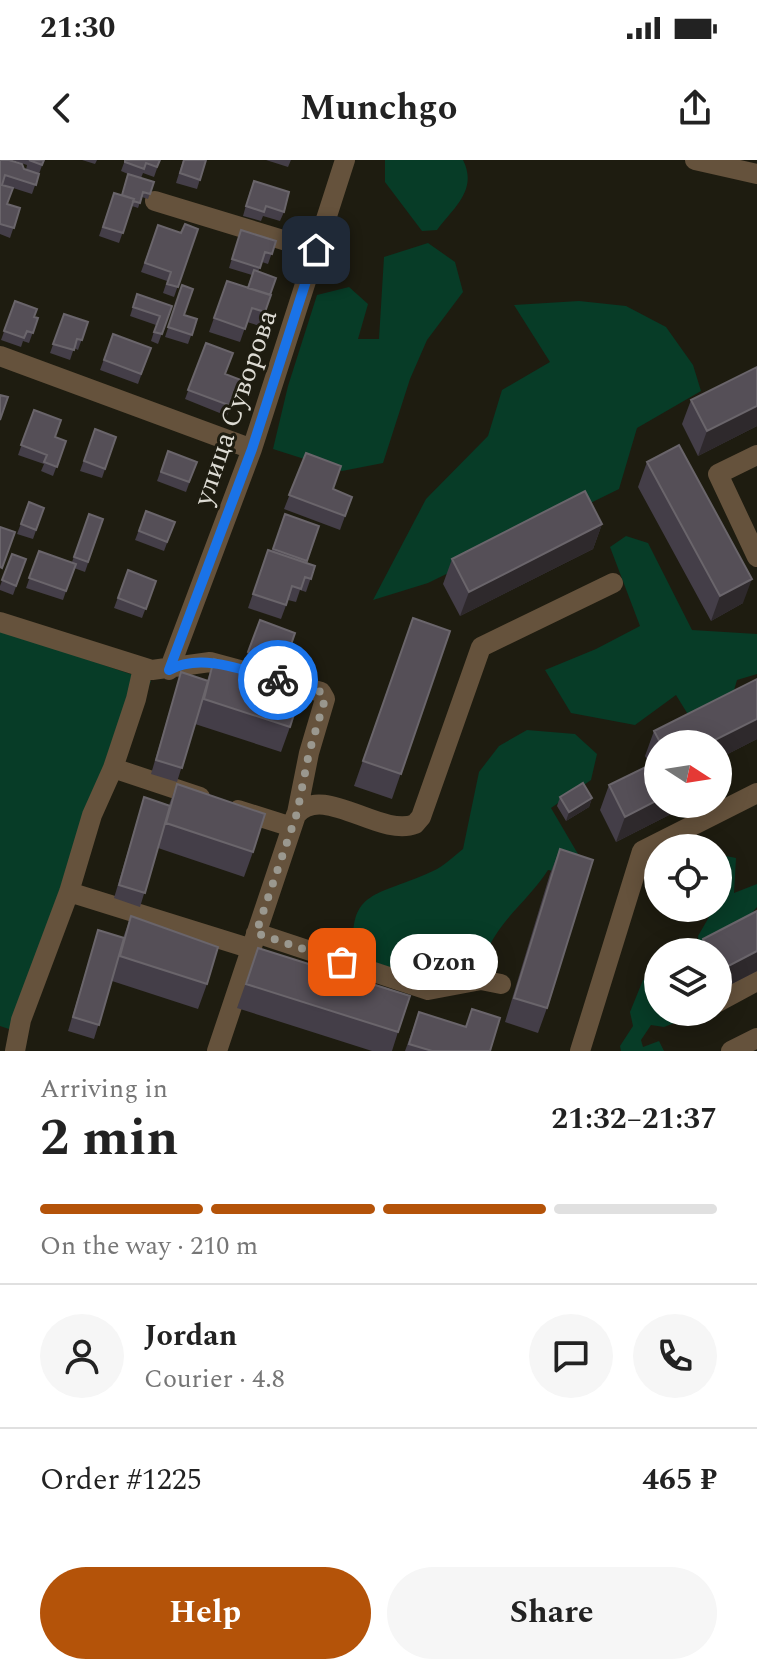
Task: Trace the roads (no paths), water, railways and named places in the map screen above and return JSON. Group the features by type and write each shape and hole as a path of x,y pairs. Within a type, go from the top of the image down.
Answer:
{"street":[{"name":"улица Суворова","path":"169,670 252,449 345,160"},
{"path":"695,160 757,174"},
{"path":"155,201 316,250"},
{"path":"0,356 252,449"},
{"path":"757,455 718,474 757,557"},
{"path":"294,820 309,803 317,803 398,828 415,824 421,817 481,647 613,583"},
{"path":"0,622 143,668 169,670 210,662 324,695 294,820 217,1051"},
{"path":"15,1051 21,1020 69,892 92,815 113,768 143,668"},
{"path":"113,768 294,820"},
{"path":"580,1051 642,851 757,793"},
{"path":"69,892 428,990 481,980 501,984"},
{"path":"732,994 757,981"},
{"path":"731,1051 757,1038"}],"place":[{"name":"Ozon","path":"342,962"}]}
